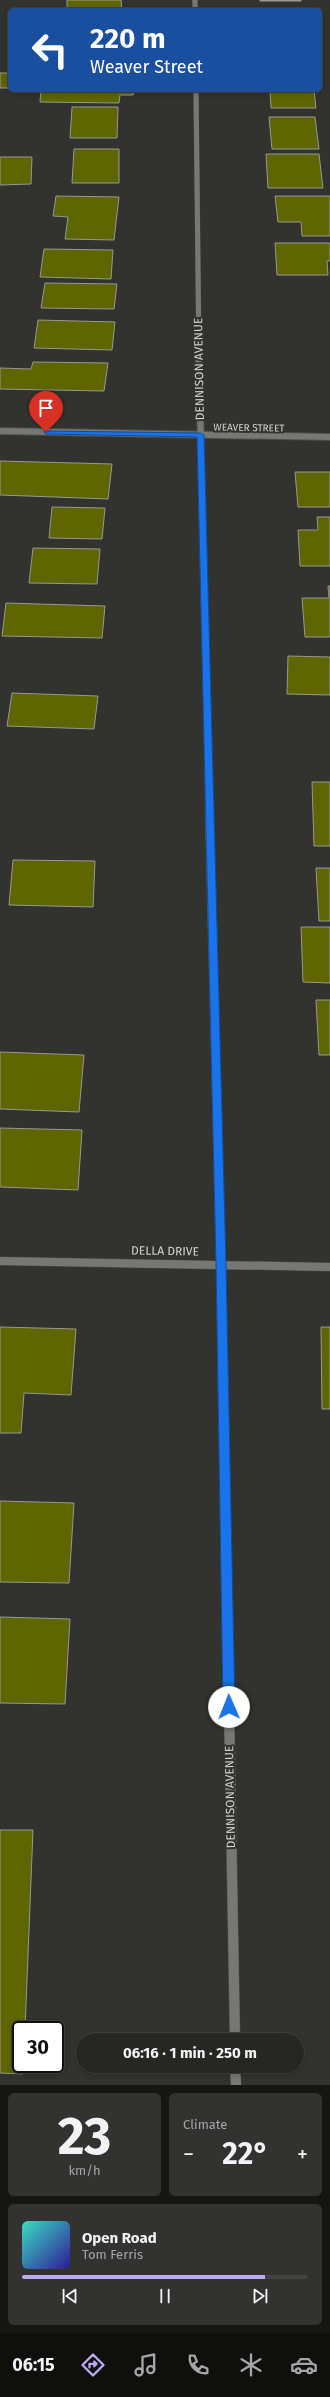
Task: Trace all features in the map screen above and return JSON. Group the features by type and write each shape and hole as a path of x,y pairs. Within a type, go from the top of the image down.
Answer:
{"street":[{"name":"DENNISON AVENUE","path":"196,92 200,435 221,1264 235,2033"},
{"name":"WEAVER STREET","path":"0,431 330,437"},
{"name":"DELLA DRIVE","path":"0,1261 330,1267"},
{"path":"235,2073 236,2085"}],"building":[{"path":"67,0 121,0 122,8 67,8"},
{"path":"301,0 301,1 260,1"},
{"path":"0,73 8,73 8,88 0,88"},
{"path":"41,92 134,92 133,95 120,95 119,103 40,102"},
{"path":"270,92 314,92 316,108 271,108"},
{"path":"72,107 118,107 117,138 70,138"},
{"path":"269,117 315,117 319,149 272,149"},
{"path":"74,149 119,149 119,183 72,183"},
{"path":"266,154 319,154 323,188 268,188"},
{"path":"0,157 32,157 31,184 0,185"},
{"path":"56,196 119,197 114,240 65,239 68,217 53,216"},
{"path":"275,196 330,196 330,236 302,236 301,222 278,222"},
{"path":"275,243 330,243 330,261 327,261 328,275 277,275"},
{"path":"44,249 113,250 111,279 40,277"},
{"path":"45,283 117,284 114,309 41,308"},
{"path":"38,320 115,322 112,350 34,348"},
{"path":"33,362 108,363 104,391 0,389 0,368 31,369"},
{"path":"0,461 112,464 108,499 0,495"},
{"path":"295,472 330,472 330,507 298,507"},
{"path":"52,507 105,508 102,539 49,538"},
{"path":"317,517 330,517 330,566 300,566 298,530 318,530"},
{"path":"33,548 100,549 97,584 29,583"},
{"path":"328,586 330,586 330,637 305,637 302,598 329,598"},
{"path":"6,603 105,606 102,638 2,636"},
{"path":"288,656 330,657 330,695 287,694"},
{"path":"12,693 98,696 94,729 7,726"},
{"path":"312,782 330,782 330,846 314,846"},
{"path":"13,860 95,861 93,907 9,905"},
{"path":"316,868 330,868 330,921 319,921"},
{"path":"301,927 330,927 330,983 303,982"},
{"path":"316,1000 330,1000 330,1055 319,1055"},
{"path":"0,1052 84,1055 79,1112 0,1109"},
{"path":"0,1128 82,1130 78,1190 0,1187"},
{"path":"0,1327 76,1329 71,1395 24,1393 21,1433 0,1433"},
{"path":"321,1327 330,1327 330,1409 322,1409"},
{"path":"0,1501 74,1503 69,1583 0,1582"},
{"path":"0,1617 70,1619 65,1704 0,1703"},
{"path":"0,1830 33,1830 25,2021 12,2021 12,2073 23,2074 0,2073"}],"route":[{"path":"46,432 200,435 221,1264 229,1707"}]}
